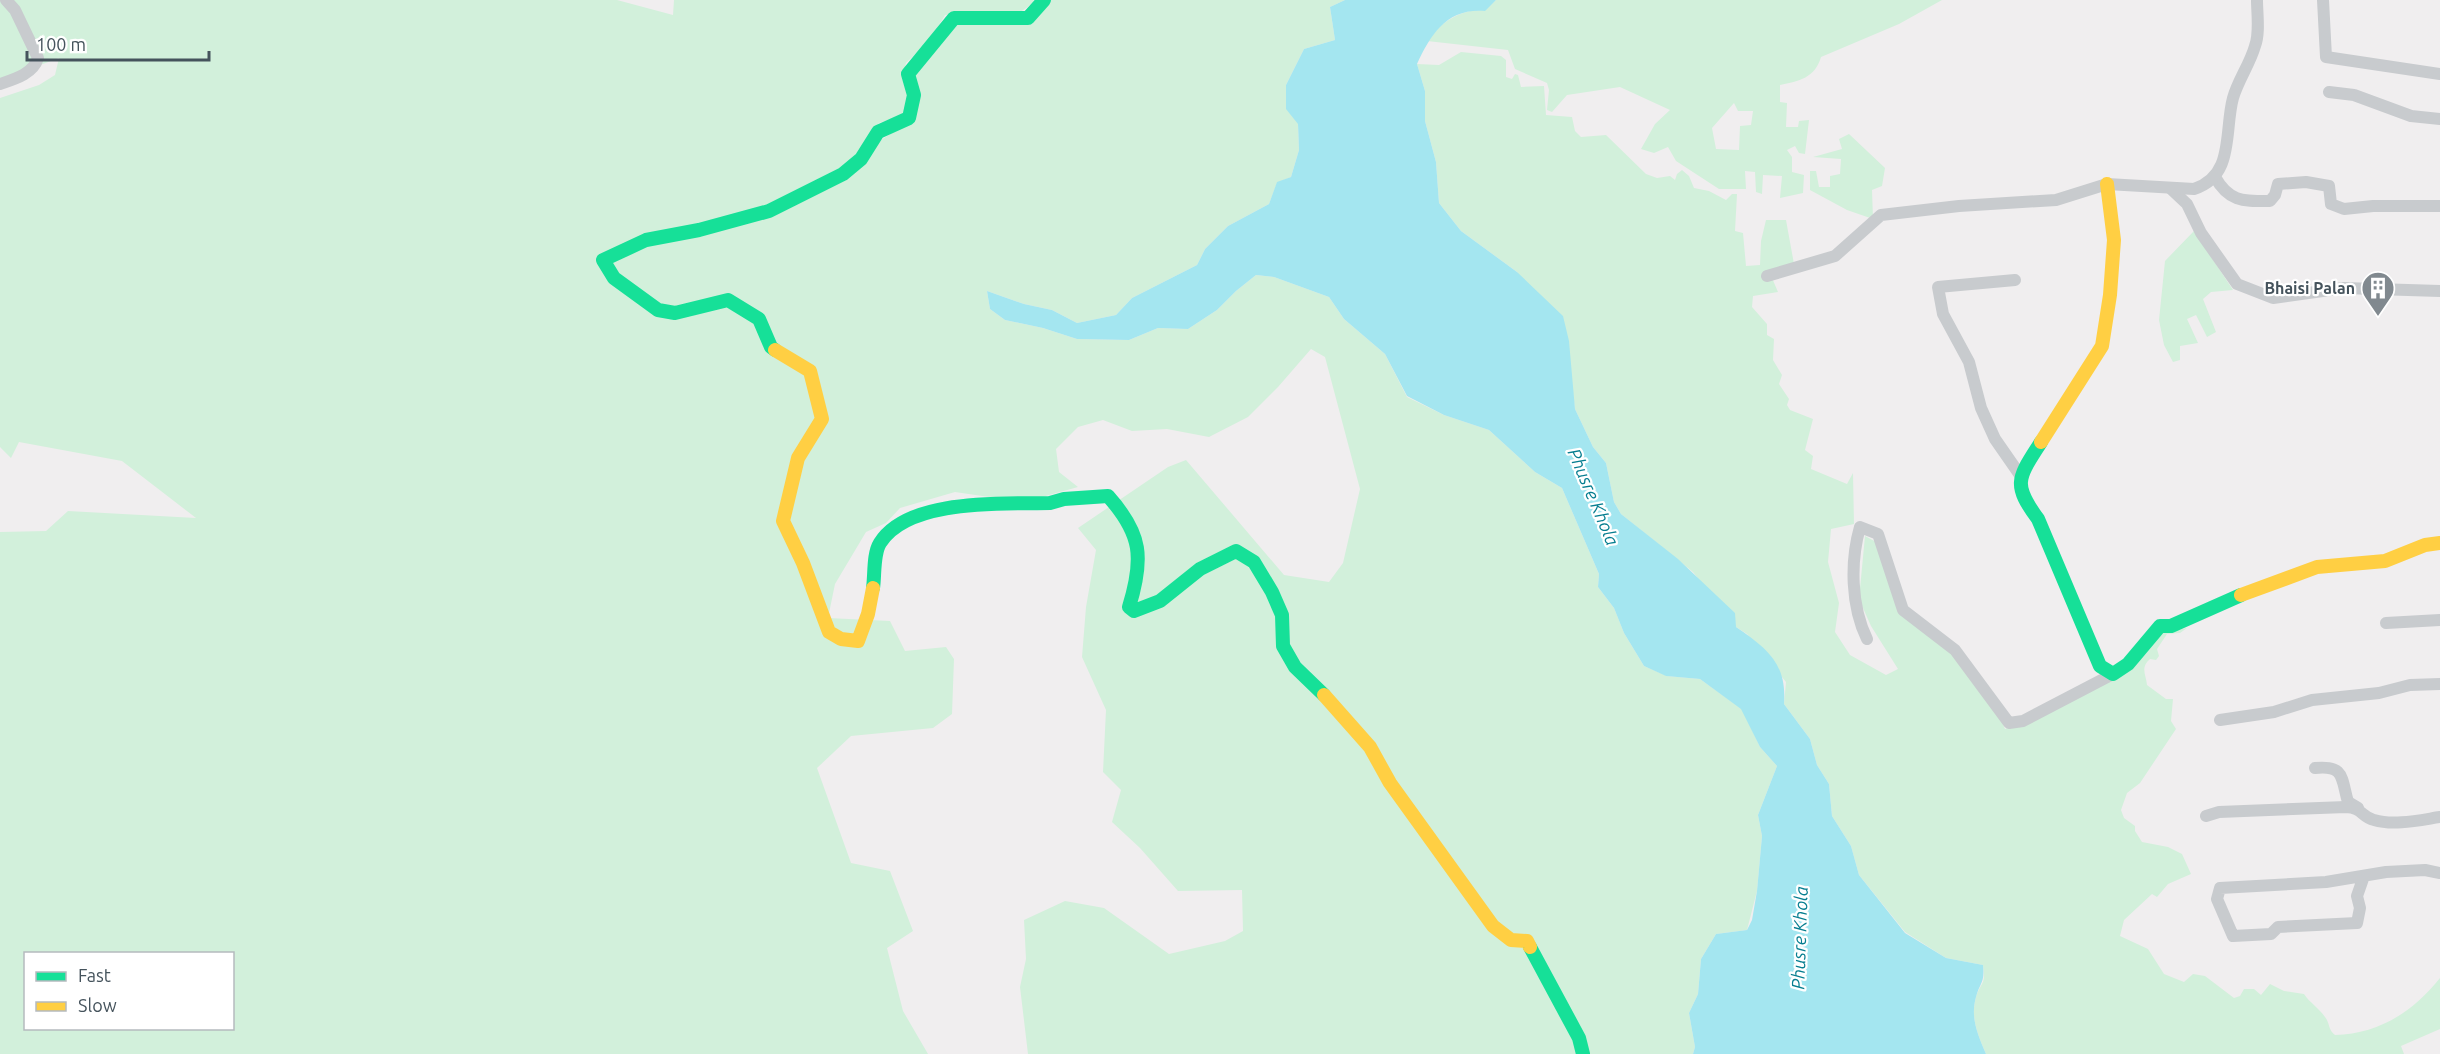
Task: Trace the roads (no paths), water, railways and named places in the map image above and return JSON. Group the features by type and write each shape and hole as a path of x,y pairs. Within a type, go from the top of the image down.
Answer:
{"street":[{"path":"0,84 27,72 35,66 38,58 15,10 6,0"},
{"path":"1044,0 1028,18 954,18 935,43 918,58 908,74 914,95 909,118 878,132 861,159 843,174 769,211 699,230 646,240 603,260 614,278 637,292 658,310 675,313 728,300 759,319 771,347 810,371 822,418 798,458 783,521 788,536 803,563 822,620 829,632 841,639 858,641 868,623 880,543 897,526 912,517 945,507 1050,503 1064,499 1108,496 1131,523 1137,553 1134,592 1130,607 1134,610 1160,601 1200,568 1236,551 1254,562 1282,615 1283,646 1295,667 1333,703 1356,734 1370,747 1390,783 1493,926 1511,940 1527,941 1569,1018 1583,1054"},
{"path":"1767,276 1835,256 1881,215 1959,206 2056,200 2107,184 2194,189 2205,185 2215,177 2223,163 2233,98 2256,44 2257,0"},
{"path":"2323,0 2326,57 2440,74"},
{"path":"2329,92 2354,95 2411,116 2440,119"},
{"path":"2215,177 2223,192 2247,202 2270,201 2276,195 2278,184 2306,182 2329,186 2331,204 2344,209 2373,206 2440,206"},
{"path":"2020,475 2102,346 2110,295 2114,240 2107,184"},
{"path":"2169,188 2187,204 2201,233 2237,284 2273,298 2344,288 2440,291"},
{"path":"2015,280 1938,286 1943,314 1969,362 1981,408 1995,439 2020,475 2023,500 2037,519 2100,666 2113,674"},
{"path":"1867,639 1853,599 1855,544 1860,527 1878,534 1903,610 1955,650 2009,723 2024,721 2113,674 2128,664 2160,626 2171,626 2250,591 2317,567 2385,561 2426,545 2440,543"},
{"path":"2386,623 2440,620"},
{"path":"2220,720 2274,712 2312,700 2379,693 2410,685 2440,684"},
{"path":"2316,768 2331,766 2338,771 2348,802 2372,820 2392,822 2440,817"},
{"path":"2206,816 2219,813 2358,808"},
{"path":"2364,876 2357,896 2360,908 2357,922 2278,927 2271,934 2233,936 2217,899 2220,888 2326,882 2385,872 2425,870 2440,873"}],"water":[{"name":"Phusre Khola","path":"1345,0 1496,0 1485,11 1460,14 1442,25 1428,43 1417,64 1425,91 1425,121 1436,162 1439,203 1461,231 1517,272 1563,316 1569,341 1575,409 1593,447 1606,463 1614,502 1621,514 1678,559 1735,613 1736,627 1766,650 1779,668 1784,690 1784,704 1810,739 1817,765 1829,784 1832,816 1851,846 1859,875 1905,933 1946,958 1983,965 1983,979 1974,1005 1974,1019 1986,1054 1693,1054 1695,1047 1689,1013 1698,994 1701,959 1716,934 1747,930 1752,920 1762,836 1758,815 1777,766 1760,747 1741,709 1700,679 1666,676 1644,666 1624,633 1614,608 1598,587 1599,574 1562,488 1535,472 1489,430 1444,415 1407,396 1385,354 1344,319 1329,297 1274,277 1256,275 1217,310 1188,329 1158,328 1129,340 1077,339 1043,328 1005,320 990,309 987,291 1024,304 1052,310 1077,323 1116,315 1132,298 1197,265 1205,249 1228,226 1269,204 1277,182 1291,177 1299,150 1298,124 1286,109 1286,85 1304,49 1335,40 1330,7"}],"place":[{"name":"Bhaisi Palan","path":"2378,317"}]}
